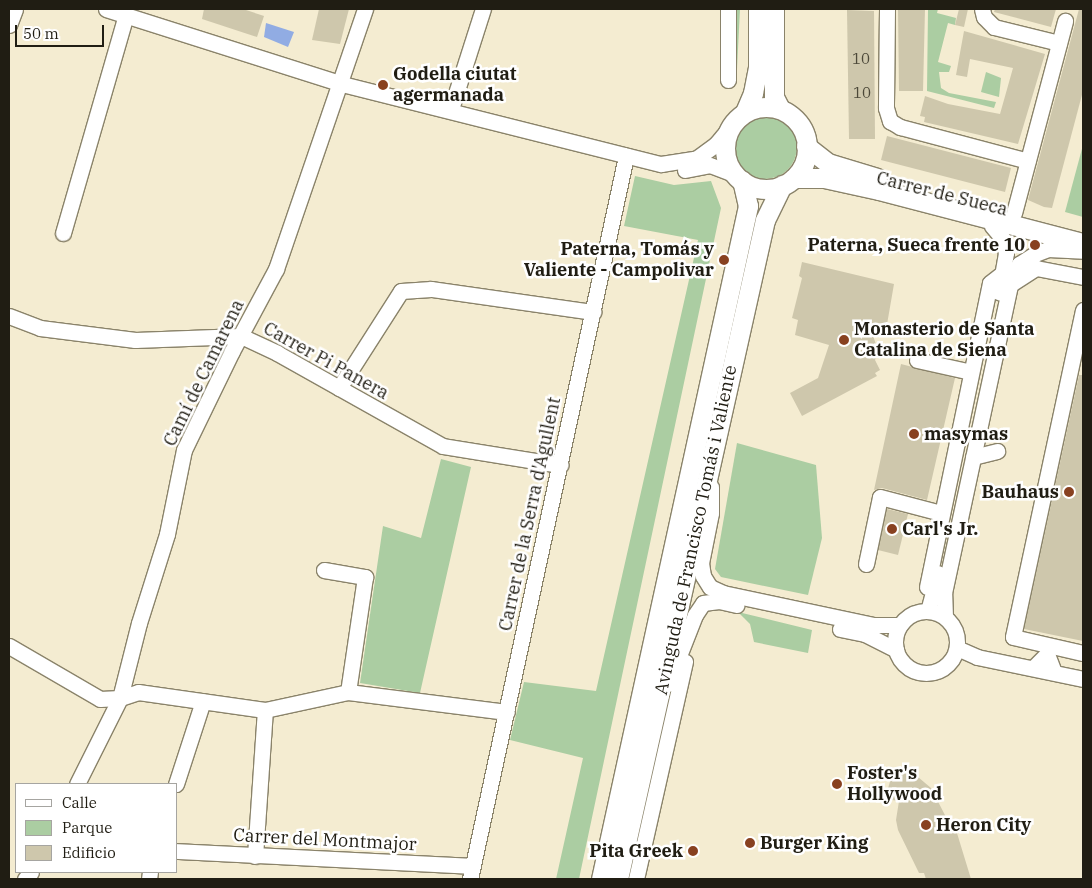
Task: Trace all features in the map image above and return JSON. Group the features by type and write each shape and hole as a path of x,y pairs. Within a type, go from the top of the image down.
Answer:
{"main road":[{"path":"758,9 758,68 753,93 745,112 731,126 725,150 738,178 769,188 788,181 803,163 806,146 798,123 780,109 774,97 778,12"},
{"path":"745,112 767,107 780,109"},
{"name":"Carrer de Sueca","path":"806,146 828,163 1083,231"},
{"name":"Avinguda de Francisco Tomás i Valiente","path":"601,879 748,206 738,178"},
{"name":"Carrer de Sueca","path":"788,181 837,181 1083,243"},
{"name":"Avinguda de Francisco Tomás i Valiente","path":"618,879 765,220 788,181"}],"street":[{"path":"9,25 16,9"},
{"path":"106,9 342,84 452,109 647,160 670,164 697,158 716,144 731,126"},
{"name":"Camí de Camarena","path":"78,783 120,698 139,623 167,534 184,450 240,336 276,269 342,84 365,9"},
{"path":"452,109 482,9"},
{"path":"728,9 728,80"},
{"path":"887,9 886,108 890,121 900,127 1028,161"},
{"path":"982,9 984,17 994,27 1059,43"},
{"path":"63,233 126,15"},
{"path":"1014,213 1065,21"},
{"name":"Carrer de la Serra d'Agullent","path":"471,873 626,156"},
{"path":"647,160 670,172 710,165 738,178"},
{"name":"Carrer de Sueca","path":"837,181 840,186 1083,250"},
{"path":"900,625 896,637 896,650 902,662 913,670 926,673 946,666 957,648 955,631 944,617 944,593 977,439 1007,278 1006,253 1003,239 992,226"},
{"name":"Carrer de Sueca","path":"1007,278 1019,264 1035,254 1048,249 1083,250"},
{"path":"923,612 941,513 990,283 1036,268 1083,277"},
{"path":"923,612 1007,278"},
{"path":"339,388 401,291 431,289 593,312"},
{"path":"1083,310 1014,637 1048,649 1083,653"},
{"name":"Carrer Pi Panera","path":"9,316 40,328 135,340 240,336 443,446 560,465"},
{"path":"918,360 971,372"},
{"path":"973,457 997,451 977,439"},
{"path":"712,455 711,513 701,563 703,576 710,587 723,592 873,625 900,625 923,612 944,617"},
{"path":"866,564 880,498 941,513"},
{"path":"324,570 365,577 348,692"},
{"path":"654,720 695,615 704,603 719,602 865,634 896,650"},
{"path":"636,879 695,615"},
{"path":"9,646 100,699 120,698 138,692 265,710 348,692 507,712"},
{"path":"957,648 978,657 1083,679"},
{"path":"1034,668 1048,649"},
{"path":"1048,649 1048,664 1054,672"},
{"path":"176,783 203,701"},
{"path":"255,856 265,710"},
{"name":"Carrer del Montmajor","path":"178,851 471,873"}],"green space":[{"path":"734,9 740,9 737,69 735,67"},
{"path":"928,9 938,9 937,13 956,18 955,25 948,23 938,62 951,66 949,72 939,72 941,88 949,93 996,102 994,108 927,91"},
{"path":"986,72 1001,78 999,97 981,92"},
{"path":"765,115 783,121 791,129 797,147 791,165 783,173 765,179 747,173 739,165 733,147 739,129 747,121"},
{"path":"1083,145 1083,217 1065,212"},
{"path":"635,176 674,185 711,181 721,208 579,879 556,879 583,758 510,740 524,682 596,691 698,240 624,226"},
{"path":"737,443 816,465 822,538 808,595 721,577 715,569"},
{"path":"441,459 471,467 420,693 360,683 383,526 421,538"},
{"path":"738,612 812,630 808,653 754,642 750,624"}],"water":[{"path":"266,23 294,32 288,47 264,37"}],"building":[{"path":"204,9 243,9 264,16 257,37 202,19"},
{"path":"319,9 349,9 340,44 312,40"},
{"path":"898,9 925,9 923,91 899,91"},
{"path":"959,9 968,9 964,27 955,25"},
{"path":"995,9 1056,9 1051,27 994,12"},
{"path":"1079,9 1083,9 1083,91 1052,208 1044,207 1028,200"},
{"path":"847,10 874,11 875,139 849,139"},
{"path":"964,31 1045,54 1018,144 924,122 925,117 920,116 925,96 948,104 1000,114 1013,68 970,59 967,77 956,75"},
{"path":"887,136 1011,168 1005,192 881,160"},
{"name":"Monasterio de Santa Catalina de Siena","path":"802,262 894,284 885,336 872,332 878,351 875,360 880,370 875,373 877,376 802,416 790,393 818,378 829,345 795,335 798,320 792,318 802,278 799,276"},
{"name":"masymas","path":"901,364 955,378 927,500 882,488 874,490"},
{"name":"Bauhaus","path":"1079,375 1083,375 1083,641 1024,629"},
{"name":"Carl's Jr.","path":"887,509 908,514 898,555 878,550"},
{"name":"Heron City","path":"905,766 931,788 947,819 953,820 971,879 926,879 924,873 919,873 898,830 896,820 899,801 885,799 891,778"},
{"path":"868,787 874,787 878,794 874,801 868,801 864,797 864,791"}],"place":[{"name":"Godella ciutat agermanada","path":"383,85"},
{"name":"Paterna, Sueca frente 10","path":"1035,245"},
{"name":"Paterna, Tomás y Valiente - Campolivar","path":"724,260"},
{"name":"Monasterio de Santa Catalina de Siena","path":"844,340"},
{"name":"masymas","path":"914,434"},
{"name":"Bauhaus","path":"1069,492"},
{"name":"Carl's Jr.","path":"892,529"},
{"name":"Foster's Hollywood","path":"837,784"},
{"name":"Heron City","path":"926,825"},
{"name":"Burger King","path":"750,843"},
{"name":"Pita Greek","path":"693,851"}]}
